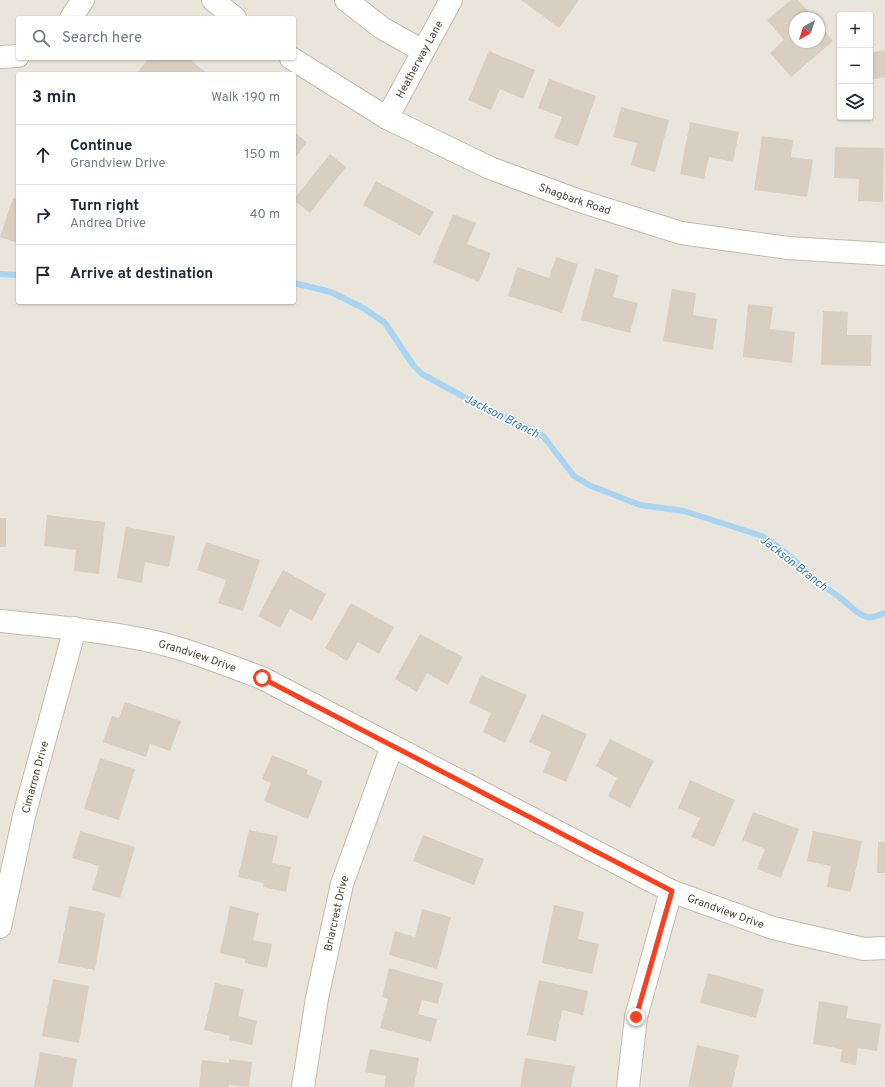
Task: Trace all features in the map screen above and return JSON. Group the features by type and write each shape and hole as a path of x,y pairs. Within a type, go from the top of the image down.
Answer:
{"street":[{"path":"72,16 83,0"},
{"path":"213,0 233,16"},
{"path":"346,0 382,28 423,51"},
{"name":"Heatherway Lane","path":"387,118 451,0"},
{"path":"0,57 16,56"},
{"name":"Shagbark Road","path":"295,60 387,118 490,168 577,200 681,232 788,248 885,254"},
{"name":"Grandview Drive","path":"0,621 75,628 147,640 199,655 255,676 672,891 773,928 864,948 885,948"},
{"name":"Cimarron Drive","path":"0,927 24,816 75,628"},
{"name":"Briarcrest Drive","path":"303,1087 317,998 342,884 392,746"},
{"path":"628,1087 636,1017 672,891"}],"shaded area":[{"path":"0,0 885,0 885,1087 0,1087"}],"building":[{"path":"521,0 579,0 559,28"},
{"path":"791,0 798,0 809,12 789,12 789,48 825,48 791,77 770,53 784,40 767,20"},
{"path":"825,31 833,41 825,48"},
{"path":"885,50 885,77 873,79 873,52"},
{"path":"489,51 535,70 523,99 500,89 491,110 468,100"},
{"path":"147,60 190,60 206,72 138,72"},
{"path":"549,79 596,96 578,146 554,138 562,117 538,108"},
{"path":"621,107 669,120 655,172 631,165 637,143 613,137"},
{"path":"690,122 739,132 733,162 709,157 704,179 680,174"},
{"path":"296,134 307,142 296,156"},
{"path":"762,136 793,140 791,157 813,160 807,197 754,190"},
{"path":"835,147 884,148 883,202 858,201 859,179 834,178"},
{"path":"330,154 346,167 310,213 296,202 296,196"},
{"path":"376,181 434,212 420,236 363,205"},
{"path":"13,198 16,199 16,242 0,237"},
{"path":"453,214 476,223 467,244 491,253 479,282 433,263"},
{"path":"556,257 578,264 562,313 508,296 517,267 549,278"},
{"path":"595,268 619,275 613,297 638,303 630,333 581,320"},
{"path":"672,289 696,293 693,315 717,319 713,350 663,341"},
{"path":"748,304 773,307 770,329 795,332 792,363 743,357"},
{"path":"823,311 848,312 847,335 872,335 871,366 821,365"},
{"path":"47,515 105,522 99,574 74,571 76,550 44,546"},
{"path":"0,518 6,518 6,547 0,547"},
{"path":"126,527 175,536 169,567 145,562 142,583 117,578"},
{"path":"206,542 260,560 243,611 218,603 226,580 197,570"},
{"path":"283,570 326,594 312,621 290,609 280,628 258,616"},
{"path":"351,603 394,627 379,654 358,642 347,661 325,648"},
{"path":"420,634 463,657 448,685 427,673 417,692 395,679"},
{"path":"481,675 527,695 505,743 483,732 491,713 469,703"},
{"path":"125,702 181,721 170,751 150,744 146,757 103,742 112,716 119,718"},
{"path":"542,714 587,734 566,782 543,772 551,752 529,742"},
{"path":"610,739 654,761 630,808 608,796 617,778 596,766"},
{"path":"272,755 308,770 306,774 323,781 308,819 264,801 271,783 262,779"},
{"path":"100,758 135,769 119,820 84,809"},
{"path":"690,780 735,800 714,847 691,837 700,818 678,808"},
{"path":"753,812 799,829 781,878 757,869 765,849 742,840"},
{"path":"249,830 278,836 272,863 291,867 286,892 263,887 264,883 238,877"},
{"path":"80,831 135,847 120,898 92,890 99,866 72,858"},
{"path":"813,831 862,841 851,892 827,887 831,866 807,861"},
{"path":"423,835 484,859 474,885 413,861"},
{"path":"878,842 885,842 885,873 877,873"},
{"path":"554,905 584,912 578,939 599,944 592,974 542,963"},
{"path":"69,906 105,913 95,970 58,963"},
{"path":"230,906 259,913 253,940 272,944 267,968 245,963 245,959 220,953"},
{"path":"422,909 451,917 437,969 389,955 395,931 415,937"},
{"path":"389,968 443,983 438,1004 422,1000 418,1014 437,1019 431,1042 380,1028 388,999 382,997"},
{"path":"708,973 764,989 756,1018 700,1003"},
{"path":"53,979 89,986 79,1043 42,1036"},
{"path":"539,980 588,991 583,1015 562,1010 556,1041 527,1035"},
{"path":"215,983 244,989 238,1016 257,1021 252,1045 229,1040 230,1036 204,1030"},
{"path":"819,1001 848,1006 846,1018 881,1024 877,1051 858,1048 856,1065 840,1062 842,1049 813,1044"},
{"path":"697,1045 739,1055 732,1087 688,1087"},
{"path":"370,1049 419,1058 414,1087 384,1087 386,1076 365,1072"},
{"path":"40,1052 77,1059 72,1087 34,1087"},
{"path":"525,1058 575,1066 571,1087 520,1087"},
{"path":"229,1059 252,1062 249,1087 229,1085 229,1087 199,1087 202,1060 229,1063"}],"waterway":[{"name":"Jackson Branch","path":"0,274 16,275"},
{"name":"Jackson Branch","path":"296,283 331,292 365,309 385,323 413,365 422,374 477,404 529,428 544,437 574,476 589,485 640,505 684,511 762,536 784,551 820,584 860,614 869,617 885,613"}],"route":[{"path":"262,678 672,891 636,1017"}]}
